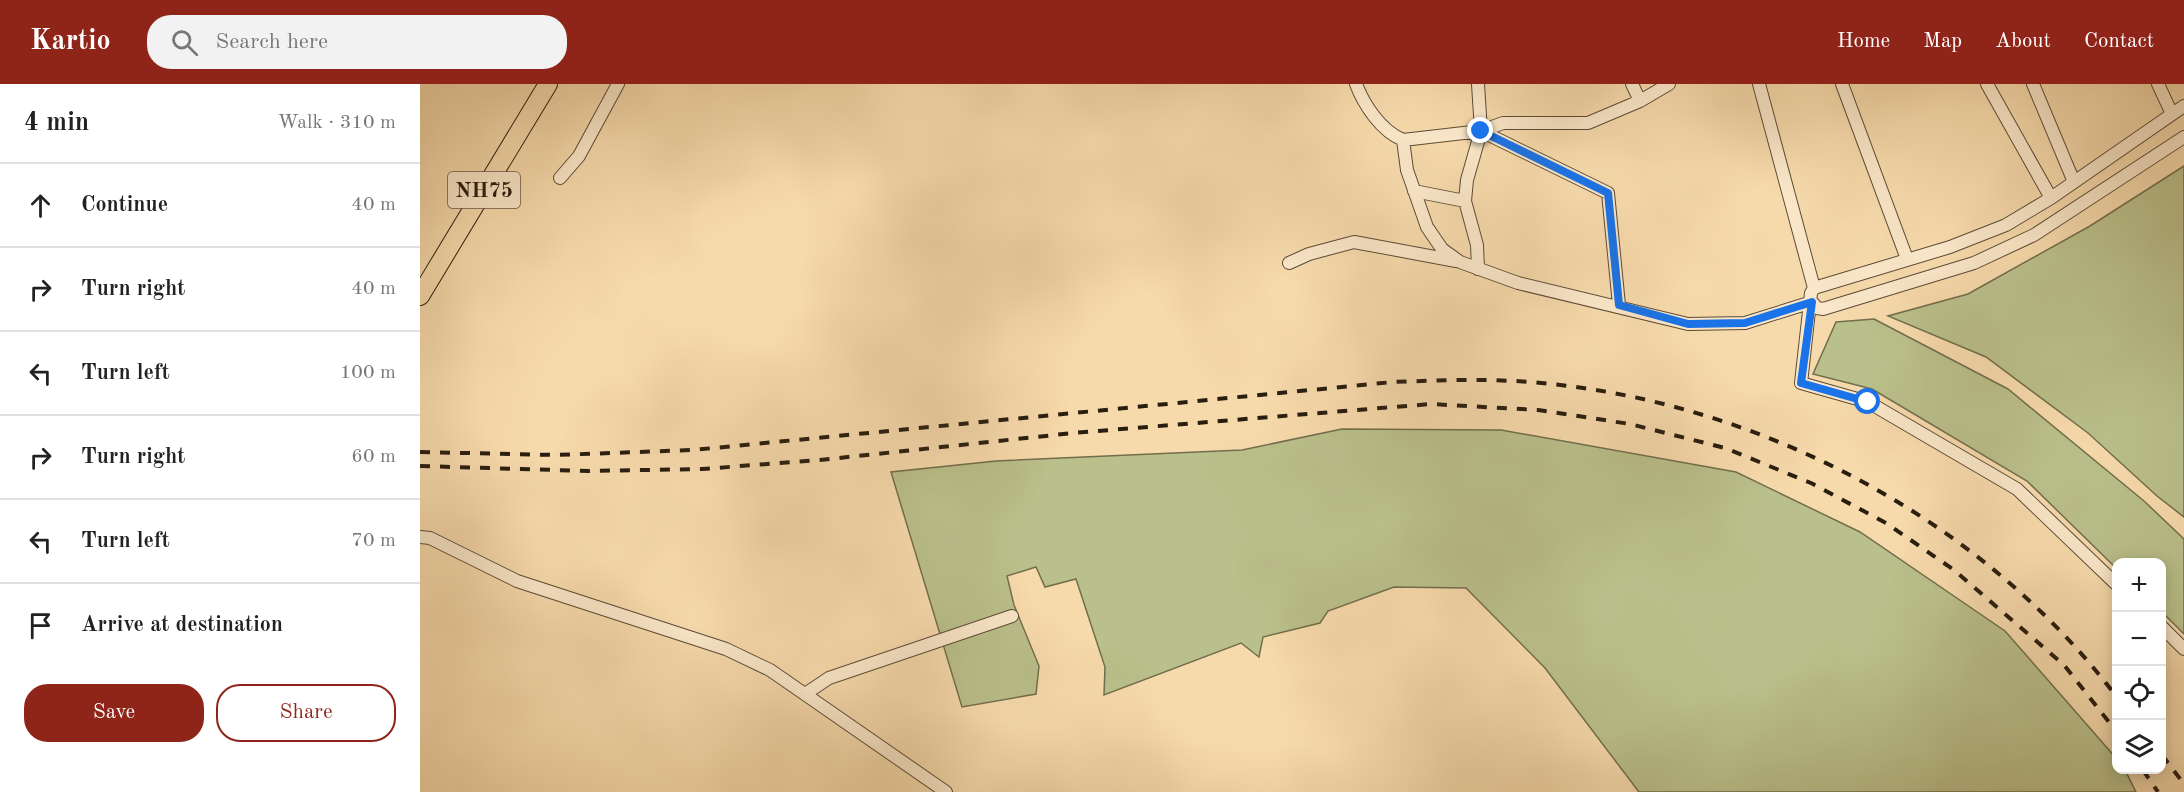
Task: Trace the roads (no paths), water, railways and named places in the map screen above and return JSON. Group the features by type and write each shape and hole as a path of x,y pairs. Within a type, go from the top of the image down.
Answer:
{"highway":[{"name":"NH75","path":"420,296 548,84"}],"street":[{"path":"560,178 579,156 618,84"},
{"path":"1356,84 1368,109 1403,140 1481,131 1503,123 1588,123 1640,101 1669,84"},
{"path":"1478,84 1481,131 1467,180 1465,201 1478,244 1478,269"},
{"path":"1632,84 1640,101"},
{"path":"1759,84 1814,288 1801,383 1868,402 2017,489 2112,580"},
{"path":"1842,84 1907,259"},
{"path":"1987,84 2051,198"},
{"path":"2033,84 2073,182"},
{"path":"2158,84 2172,114"},
{"path":"1814,288 1950,247 2006,225 2051,198 2184,106"},
{"path":"1481,131 1608,193 1619,305"},
{"path":"1812,302 1818,308 1823,309 1974,264 2034,235 2184,137"},
{"path":"1403,140 1407,170 1427,227 1442,249 1460,262"},
{"path":"1414,192 1465,201"},
{"path":"1289,263 1309,254 1354,242 1460,262 1518,283 1619,305 1688,324 1745,323 1812,302"},
{"path":"420,537 430,538 517,581 726,649 770,670 946,792"},
{"path":"806,694 829,678 1012,616"},
{"path":"2166,631 2184,649"}],"railway":[{"path":"420,452 556,455 693,450 1393,382 1492,380 1552,384 1633,397 1713,418 1791,447 1866,483 1936,527 2003,577 2063,634 2112,691"},
{"path":"420,466 588,471 702,469 820,460 1073,433 1431,404 1538,410 1630,424 1725,448 1811,483 1886,523 1954,570 2064,665 2112,726"},
{"path":"2166,760 2184,784"},
{"path":"2146,774 2158,792"}]}
